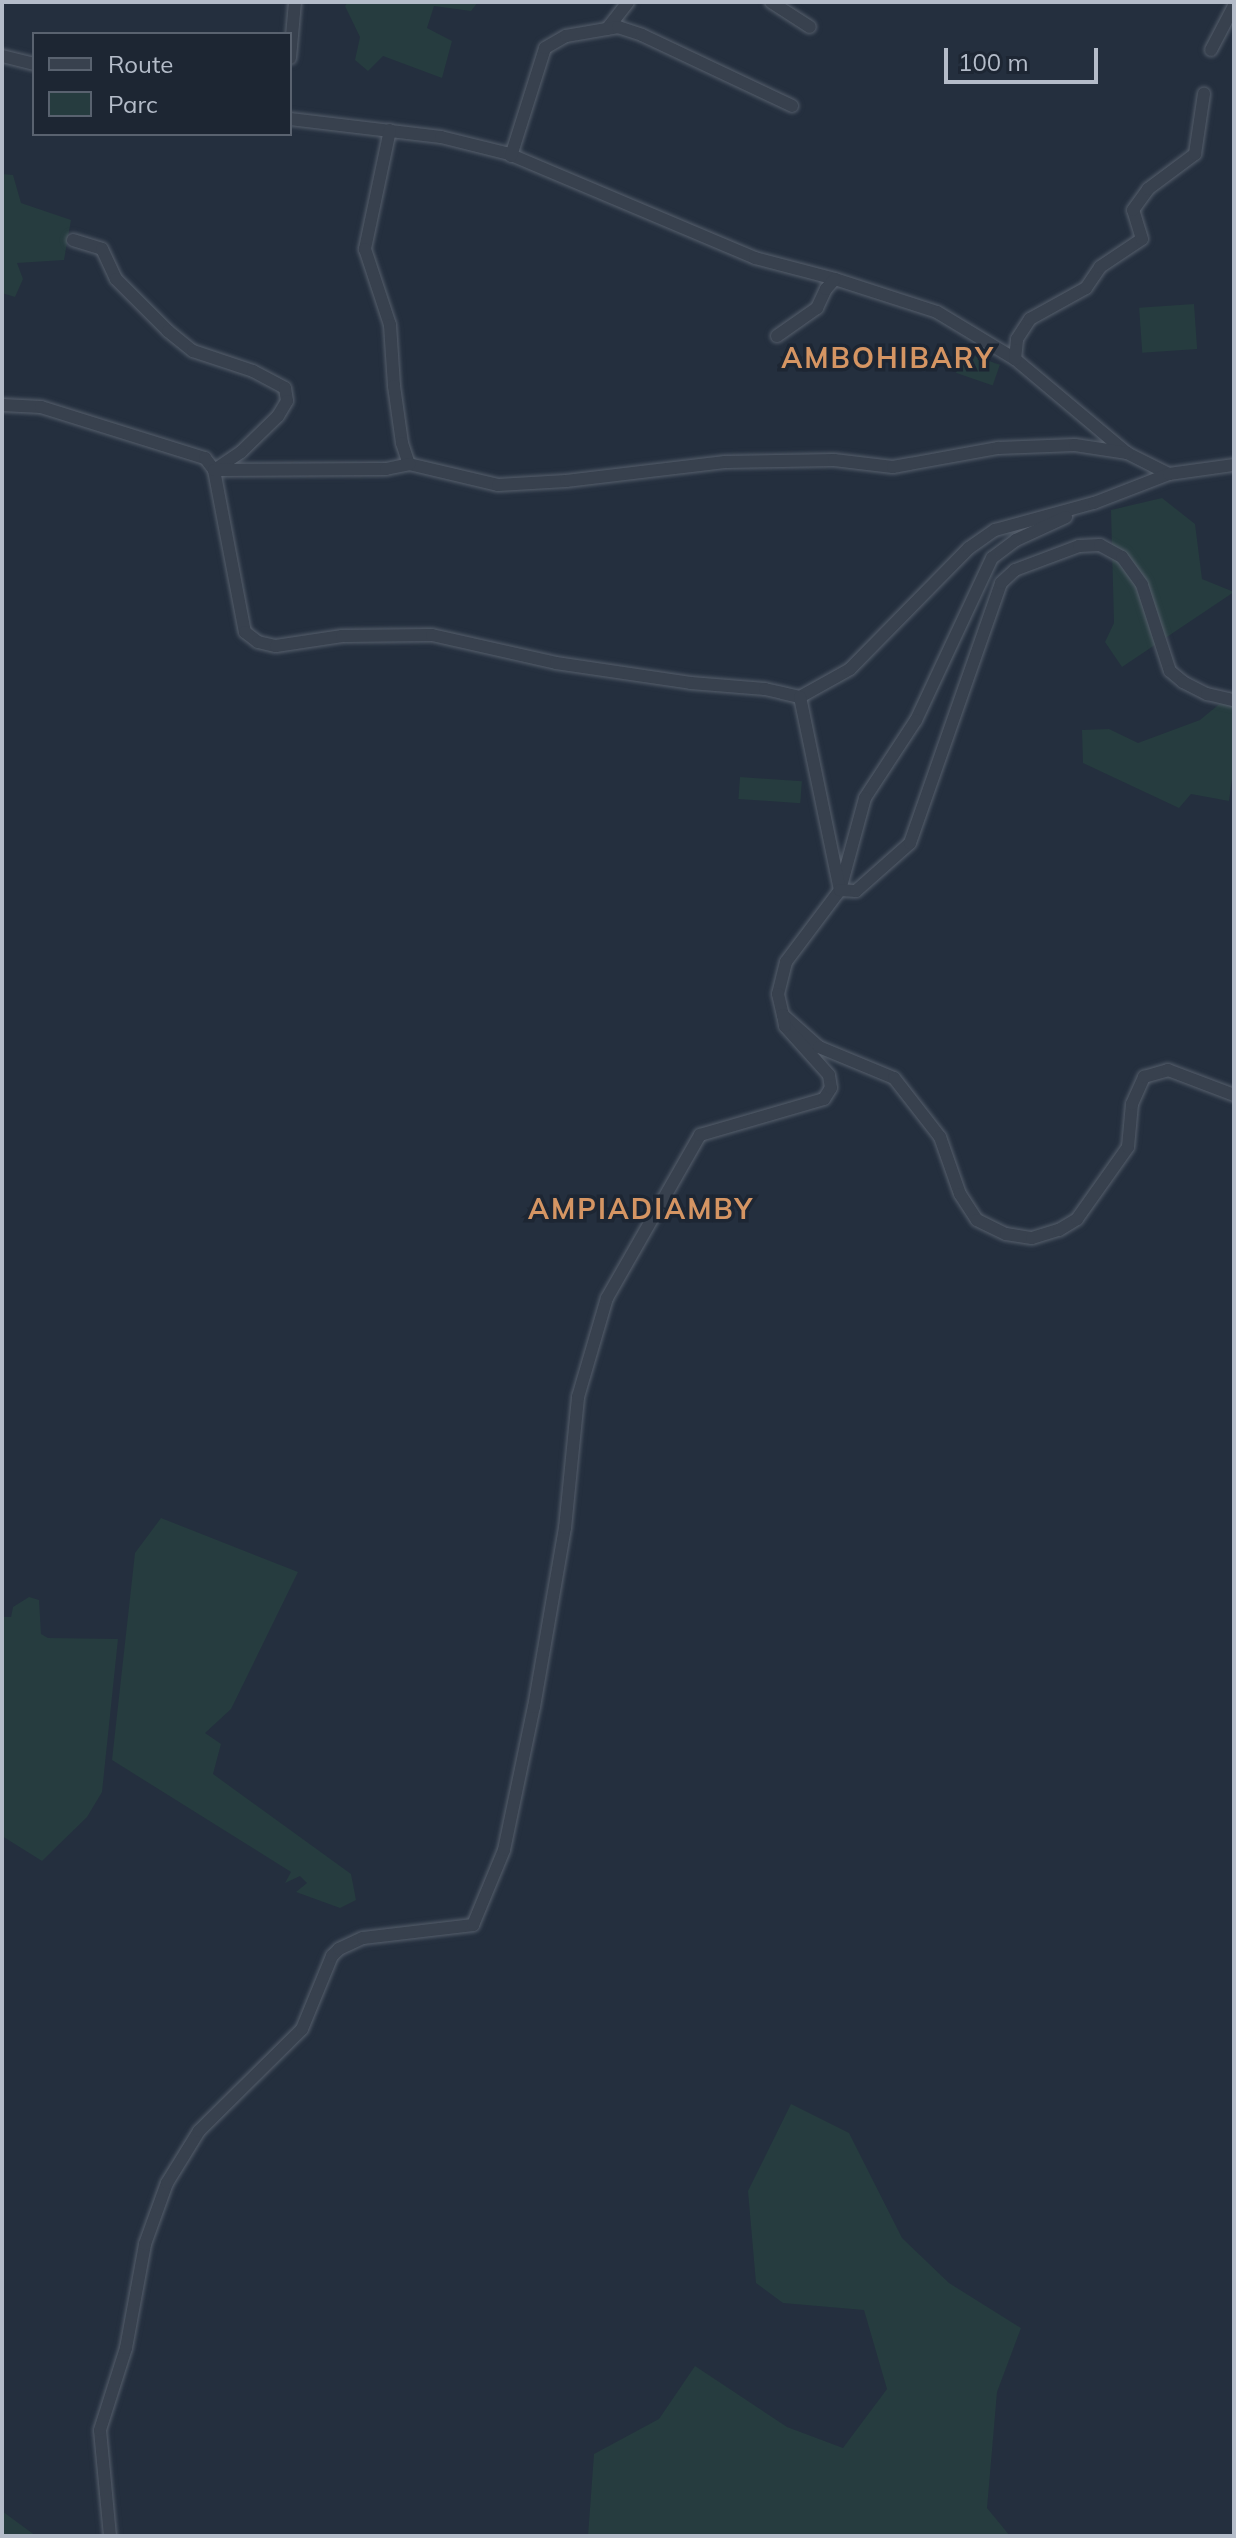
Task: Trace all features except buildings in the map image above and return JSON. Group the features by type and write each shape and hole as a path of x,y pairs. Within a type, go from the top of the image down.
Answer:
{"street":[{"path":"292,36 295,2"},
{"path":"607,29 628,2"},
{"path":"771,2 810,27"},
{"path":"1211,50 1234,6"},
{"path":"511,156 545,48 566,36 618,27 642,35 792,106"},
{"path":"2,56 32,64"},
{"path":"1015,359 1017,339 1030,319 1086,288 1100,267 1142,239 1133,210 1148,189 1195,154 1204,94"},
{"path":"292,119 441,137 511,156 755,258 835,279 937,312 1015,359 1127,453 1169,474"},
{"path":"390,130 365,249 390,325 394,386 402,443 409,464"},
{"path":"73,240 102,249 116,279 168,331 193,351 253,371 285,388 287,401 278,416 241,452 214,470"},
{"path":"777,336 817,308 835,279"},
{"path":"2,405 41,407 205,458 214,470 245,632 258,642 276,646 342,636 432,635 556,663 691,683 765,689 800,697 850,669 969,548 995,530 1094,503"},
{"path":"214,470 386,469 409,464 498,485 566,481 725,462 834,460 893,467 998,448 1075,445 1127,453"},
{"path":"110,2536 100,2430 126,2348 145,2244 167,2183 199,2131 302,2029 339,1949 363,1938 473,1925 504,1850 534,1707 565,1528 578,1397 607,1298 700,1135 824,1099 831,1088 829,1075 785,1026 778,994 786,962 840,890 865,798 916,720 992,558 1016,540 1094,503 1169,474 1234,465"},
{"path":"840,890 856,891 910,843 987,619 1001,583 1015,570 1079,546 1100,545 1122,557 1142,585 1155,613 1170,671 1183,682 1207,694 1234,700"},
{"path":"800,697 840,890"},
{"path":"783,1015 819,1047 894,1078 940,1137 960,1194 977,1220 1006,1234 1032,1238 1059,1230 1077,1219 1128,1147 1132,1104 1144,1077 1168,1070 1187,1074 1234,1095"}],"green space":[{"path":"348,2 478,2 471,11 434,6 427,28 452,41 442,78 383,56 368,71 355,60 360,37 345,6"},
{"path":"2,174 13,175 21,203 71,220 64,260 17,263 23,279 15,297 2,293"},
{"path":"1194,304 1197,349 1142,353 1139,308"},
{"path":"963,352 1000,365 993,385 956,373"},
{"path":"1162,498 1195,524 1202,579 1234,592 1122,667 1105,642 1114,623 1111,510"},
{"path":"1223,701 1234,704 1234,764 1229,801 1191,794 1179,808 1083,763 1082,730 1109,729 1138,743 1200,720"},
{"path":"740,777 802,781 800,803 738,799"},
{"path":"161,1518 298,1572 231,1709 205,1733 221,1744 213,1774 351,1874 356,1900 340,1908 296,1892 307,1883 300,1876 285,1883 291,1872 112,1760 135,1553"},
{"path":"29,1597 39,1600 41,1634 48,1638 118,1639 102,1792 87,1817 42,1861 2,1836 2,1617 11,1617 13,1607"},
{"path":"791,2104 849,2133 902,2238 949,2283 1021,2328 997,2392 987,2508 1010,2536 588,2536 594,2454 659,2419 695,2366 787,2427 843,2448 887,2389 864,2310 783,2303 756,2283 748,2191"},
{"path":"2,2511 36,2536 2,2536"}],"district":[{"name":"AMBOHIBARY","path":"888,358"},
{"name":"AMPIADIAMBY","path":"641,1209"}]}
